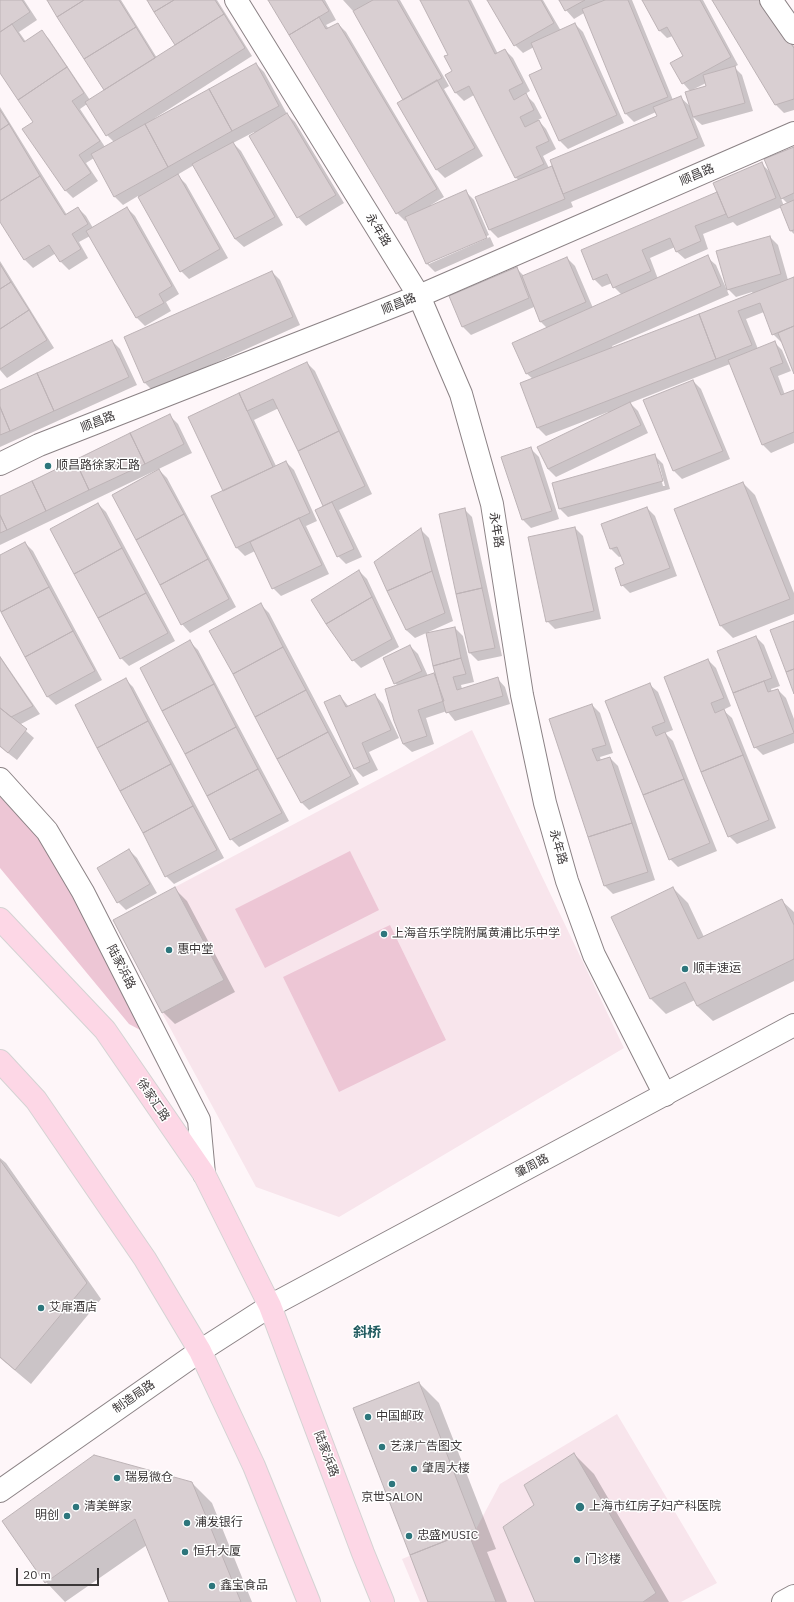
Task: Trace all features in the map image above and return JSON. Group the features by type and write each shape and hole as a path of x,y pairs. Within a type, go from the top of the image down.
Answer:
{"main road":[{"name":"徐家汇路","path":"0,919 106,1030 204,1174 270,1306"},
{"path":"0,1061 36,1100 145,1259 200,1351 254,1466 309,1602"},
{"name":"陆家浜路","path":"270,1306 363,1553 383,1602"}],"street":[{"name":"永年路","path":"236,0 419,296 461,394 492,504 522,696 545,803 567,881 594,955 665,1096"},
{"path":"771,0 794,33"},
{"name":"顺昌路","path":"0,464 39,445 419,296 794,133"},
{"name":"陆家浜路","path":"0,779 47,831 83,892 198,1120 204,1174"},
{"name":"肇周路","path":"270,1306 665,1096 794,1025"},
{"name":"制造局路","path":"0,1491 200,1351 270,1306"},
{"path":"784,1602 794,1596"}],"shaded area":[{"name":"上海音乐学院附属黄浦比乐中学","path":"472,730 624,1048 339,1217 256,1187 162,1013 224,980 175,887"},
{"path":"0,797 40,839 81,912 144,1032 129,1024 0,868"},
{"path":"350,851 379,910 265,968 235,909"},
{"path":"390,925 446,1040 339,1092 283,977"},
{"name":"上海市红房子妇产科医院","path":"617,1414 717,1583 681,1602 420,1602 402,1559 476,1529 500,1484"}],"building":[{"path":"0,0 22,0 30,12 0,32"},
{"path":"47,0 84,0 57,17"},
{"path":"84,0 119,0 136,27 84,59 57,17"},
{"path":"147,0 174,0 154,12"},
{"path":"174,0 215,0 224,14 175,45 154,12"},
{"path":"268,0 322,0 329,11 289,35"},
{"path":"373,0 397,0 442,78 403,100 353,11"},
{"path":"420,0 468,0 495,54 505,49 523,83 509,90 514,100 526,93 534,110 520,117 525,127 539,120 549,141 536,147 544,164 515,178 469,86 455,93 445,75 452,71 444,56 448,55"},
{"path":"487,0 541,0 554,23 514,46"},
{"path":"559,0 585,0 565,11"},
{"path":"605,0 628,0 668,97 625,114 582,9"},
{"path":"642,0 700,0 731,57 682,84 670,63 683,56 667,27 659,31"},
{"path":"712,0 760,0 794,48 794,99 775,105"},
{"path":"224,14 245,48 106,136 85,102"},
{"path":"319,17 326,29 338,23 437,189 396,214 289,35"},
{"path":"575,23 617,115 559,141 529,75 542,69 531,43"},
{"path":"12,24 24,42 42,30 67,67 18,100 0,73 0,32"},
{"path":"136,27 155,58 104,90 84,59"},
{"path":"256,63 279,106 232,131 209,89"},
{"path":"735,66 745,103 693,117 685,92 706,86 703,75"},
{"path":"67,67 84,93 72,101 100,141 79,155 91,173 65,191 22,129 33,122 18,100"},
{"path":"437,80 475,148 436,170 397,103"},
{"path":"209,89 232,131 168,167 145,124"},
{"path":"681,96 698,138 563,194 550,160 657,116 653,107"},
{"path":"0,110 9,124 0,130"},
{"path":"287,113 336,195 297,218 249,136"},
{"path":"9,124 40,176 0,201 0,130"},
{"path":"145,124 168,167 114,197 91,154"},
{"path":"233,142 275,217 235,239 192,164"},
{"path":"794,147 794,193 781,199 764,159"},
{"path":"762,162 776,198 728,218 713,183"},
{"path":"552,166 565,199 489,230 475,197"},
{"path":"178,174 220,249 180,272 138,197"},
{"path":"40,176 65,215 78,207 88,224 72,234 81,249 60,262 49,245 24,260 0,222 0,201"},
{"path":"466,190 487,238 426,264 405,217"},
{"path":"717,192 726,214 695,226 701,241 676,252 670,238 642,250 651,271 613,288 607,274 593,280 581,250"},
{"path":"794,200 794,230 790,231 780,206"},
{"path":"127,207 172,286 159,294 164,303 136,318 86,231"},
{"path":"770,236 781,274 727,290 716,251"},
{"path":"708,255 721,286 526,374 512,343"},
{"path":"567,257 586,302 540,322 522,276"},
{"path":"0,264 11,282 0,289"},
{"path":"517,267 529,298 462,327 449,296"},
{"path":"272,271 293,317 144,383 124,337"},
{"path":"794,277 794,326 772,335 760,303 738,311 752,345 716,359 699,314"},
{"path":"11,282 29,310 0,329 0,289"},
{"path":"29,310 47,340 0,369 0,329"},
{"path":"699,314 716,359 537,428 520,383"},
{"path":"794,326 794,374 778,333"},
{"path":"112,340 129,377 54,411 37,373"},
{"path":"775,341 783,363 770,368 781,395 794,390 794,432 762,445 728,360"},
{"path":"307,362 339,431 298,451 273,399 247,411 239,393"},
{"path":"37,373 54,411 10,431 0,407 0,390"},
{"path":"693,380 723,451 673,471 643,400"},
{"path":"239,393 273,467 223,491 188,417"},
{"path":"630,402 641,425 548,469 537,447"},
{"path":"0,407 10,431 0,435"},
{"path":"170,414 184,444 145,464 130,433"},
{"path":"339,431 365,486 323,506 298,451"},
{"path":"130,433 145,464 89,490 75,460"},
{"path":"531,447 552,511 522,520 501,457"},
{"path":"655,454 663,481 559,509 552,483"},
{"path":"75,460 89,490 46,511 32,481"},
{"path":"286,461 310,513 236,548 211,496"},
{"path":"159,469 184,514 136,540 112,495"},
{"path":"32,481 46,511 7,530 0,515 0,496"},
{"path":"743,482 790,599 720,626 674,509"},
{"path":"332,502 354,549 337,557 315,510"},
{"path":"98,503 122,548 74,574 50,529"},
{"path":"647,507 670,568 621,586 615,568 624,564 617,547 610,549 601,524"},
{"path":"465,508 482,588 456,594 439,514"},
{"path":"184,514 208,559 160,585 136,540"},
{"path":"0,515 7,530 0,533"},
{"path":"299,518 322,565 272,589 250,542"},
{"path":"575,527 594,611 546,622 528,537"},
{"path":"421,528 432,571 387,591 374,562"},
{"path":"25,542 49,587 1,612 0,555"},
{"path":"122,548 146,593 98,618 74,574"},
{"path":"208,559 229,599 181,625 160,585"},
{"path":"359,570 372,597 326,624 311,600"},
{"path":"432,571 445,613 406,630 387,591"},
{"path":"49,587 73,631 25,657 1,612"},
{"path":"482,588 495,648 469,653 456,594"},
{"path":"146,593 168,633 120,659 98,618"},
{"path":"372,597 392,639 352,661 326,624"},
{"path":"261,603 283,647 233,674 209,631"},
{"path":"794,621 794,669 786,672 770,630"},
{"path":"455,627 461,658 433,666 426,633"},
{"path":"73,631 95,671 47,697 25,657"},
{"path":"756,636 772,678 733,693 717,651"},
{"path":"190,640 214,684 162,711 140,668"},
{"path":"410,645 422,671 394,684 383,658"},
{"path":"283,647 306,690 255,717 233,674"},
{"path":"0,657 33,706 11,717 0,708"},
{"path":"461,658 466,674 453,677 457,690 498,677 503,696 446,713 433,666"},
{"path":"708,659 724,698 711,703 715,713 724,709 743,755 701,772 664,677"},
{"path":"794,669 794,694 786,672"},
{"path":"434,673 444,701 418,710 427,736 403,744 394,721 385,689"},
{"path":"126,678 148,721 97,748 75,705"},
{"path":"764,681 768,692 778,689 794,733 754,748 733,693"},
{"path":"650,683 665,722 652,727 656,736 665,732 684,779 643,795 605,701"},
{"path":"214,684 236,727 185,754 162,711"},
{"path":"306,690 328,732 277,759 255,717"},
{"path":"375,694 391,730 362,743 370,762 354,769 324,702 340,695 346,707"},
{"path":"592,704 606,745 592,749 597,761 610,757 632,823 588,837 549,719"},
{"path":"0,708 27,729 8,753 0,746"},
{"path":"148,721 171,764 120,791 97,748"},
{"path":"236,727 258,769 207,796 185,754"},
{"path":"328,732 351,776 301,803 277,759"},
{"path":"743,755 769,820 728,837 701,772"},
{"path":"171,764 193,806 143,833 120,791"},
{"path":"258,769 282,813 230,840 207,796"},
{"path":"684,779 710,843 669,860 643,795"},
{"path":"193,806 217,850 165,877 143,833"},
{"path":"632,823 648,872 604,886 588,837"},
{"path":"129,849 150,884 117,903 97,868"},
{"name":"惠中堂","path":"175,887 224,980 162,1013 113,920"},
{"path":"673,887 698,939 782,899 794,925 794,959 697,1006 685,982 650,999 611,917"},
{"path":"0,1160 87,1283 15,1370 0,1357"},
{"name":"肇周大楼","path":"419,1382 476,1529 410,1555 353,1408"},
{"name":"门诊楼","path":"574,1453 656,1593 643,1602 535,1602 503,1527 534,1505 524,1485"},
{"name":"恒升大厦","path":"94,1455 192,1482 241,1602 169,1602 135,1519 45,1583 2,1521"},
{"path":"468,1532 496,1602 428,1602 410,1555"}],"place":[{"name":"顺昌路徐家汇路","path":"48,466"},
{"name":"上海音乐学院附属黄浦比乐中学","path":"384,934"},
{"name":"惠中堂","path":"169,950"},
{"name":"顺丰速运","path":"685,969"},
{"name":"艾扉酒店","path":"41,1308"},
{"name":"中国邮政","path":"368,1417"},
{"name":"艺漾广告图文","path":"382,1447"},
{"name":"肇周大楼","path":"414,1469"},
{"name":"瑞易微仓","path":"117,1478"},
{"name":"京世SALON","path":"392,1484"},
{"name":"清美鲜家","path":"76,1507"},
{"name":"上海市红房子妇产科医院","path":"580,1507"},
{"name":"明创","path":"67,1516"},
{"name":"浦发银行","path":"187,1523"},
{"name":"忠盛MUSIC","path":"409,1536"},
{"name":"恒升大厦","path":"185,1552"},
{"name":"门诊楼","path":"577,1560"},
{"name":"鑫宝食品","path":"212,1586"}],"district":[{"name":"斜桥","path":"367,1333"}]}
